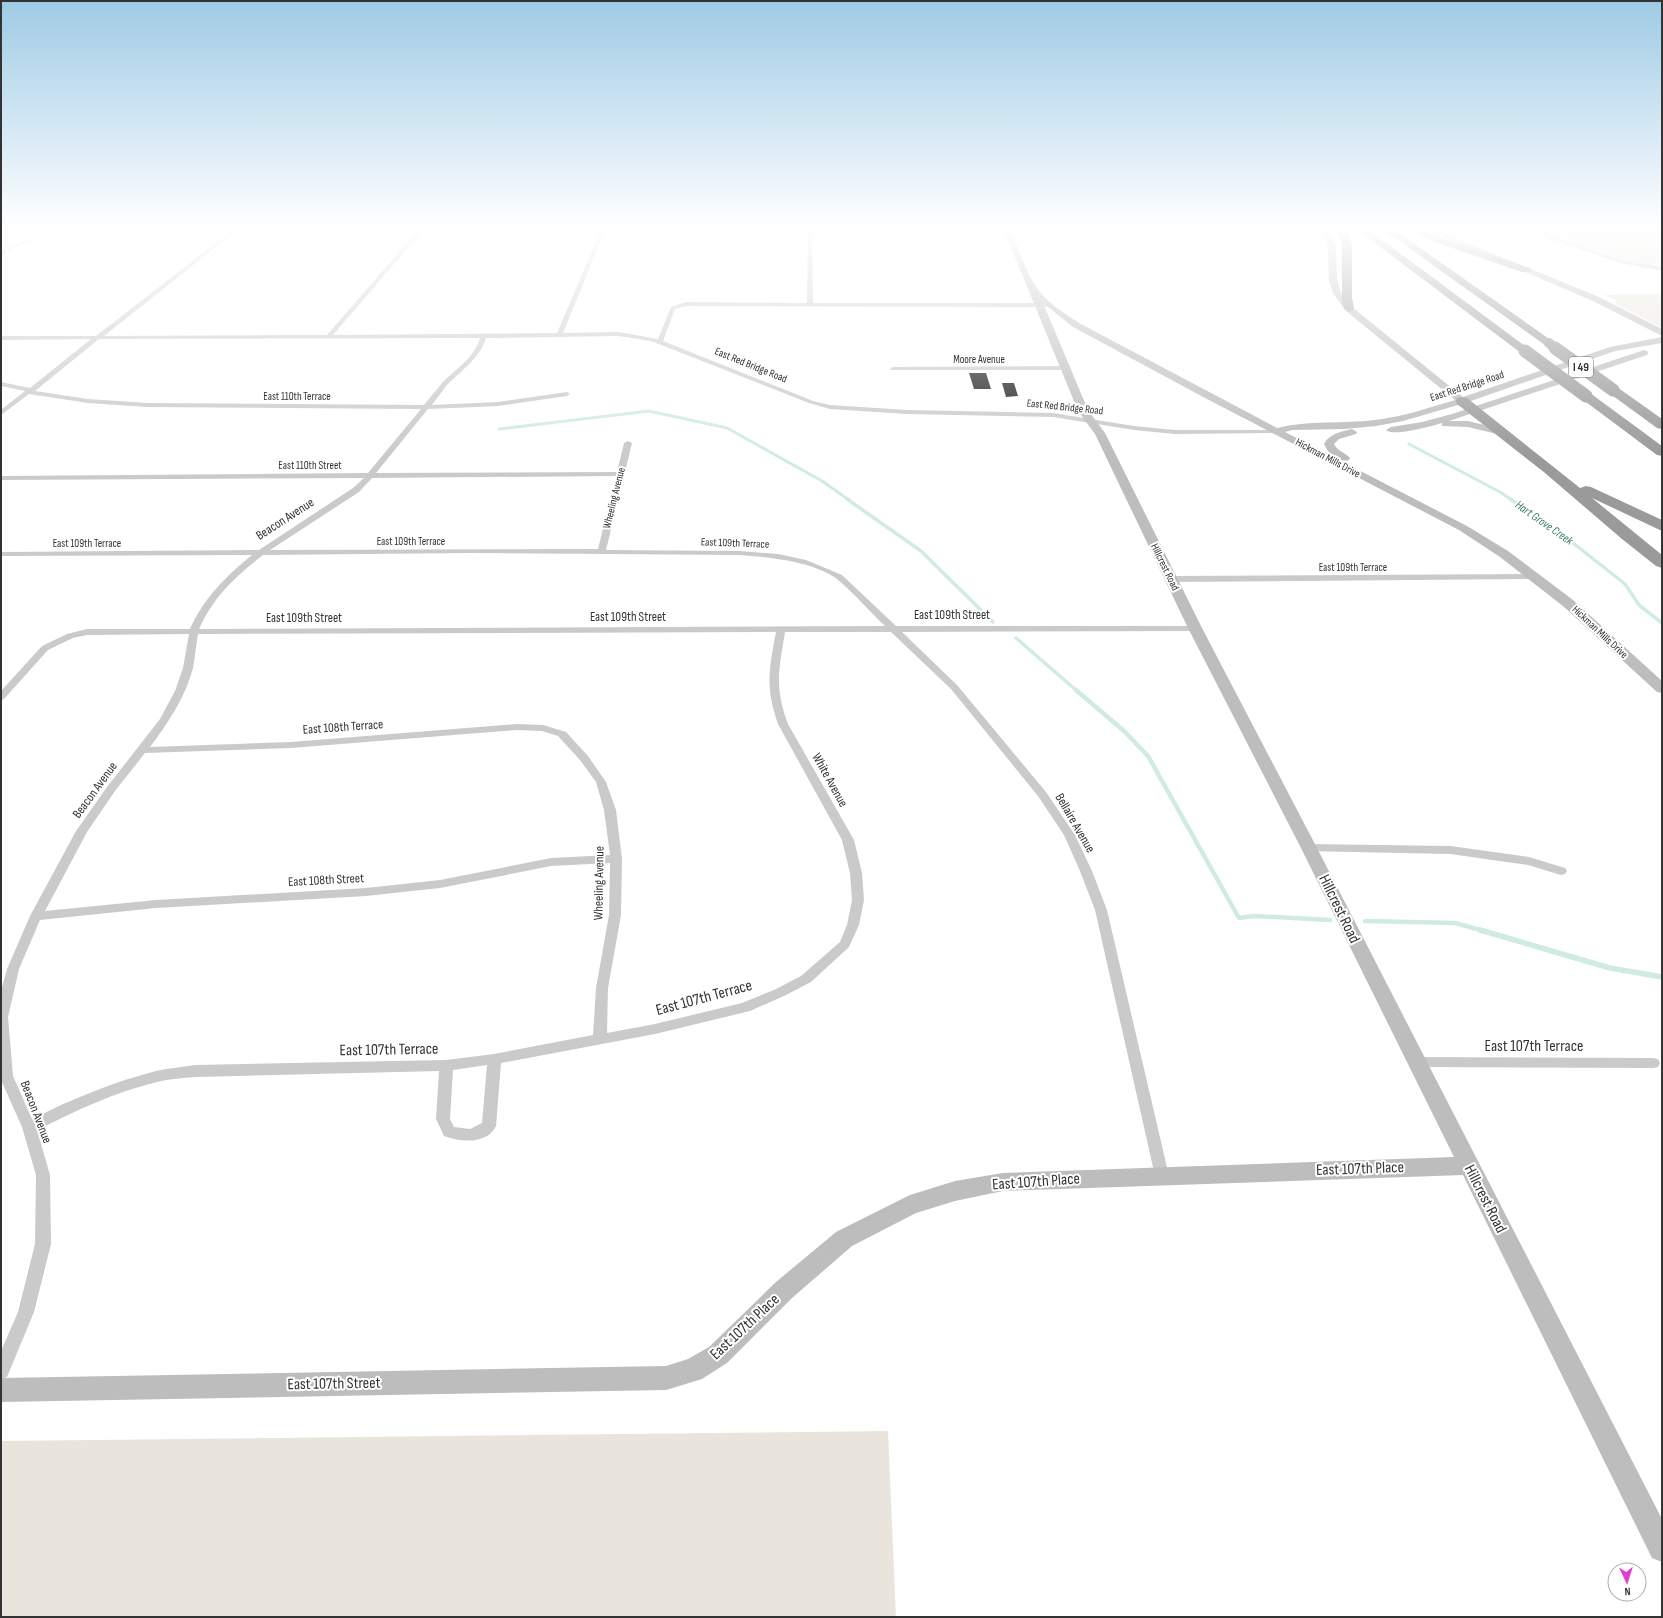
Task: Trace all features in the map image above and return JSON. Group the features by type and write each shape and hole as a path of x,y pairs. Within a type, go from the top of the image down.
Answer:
{"highway":[{"path":"1348,304 1349,309"},
{"name":"I 49","path":"1461,304 1662,452"},
{"name":"I 49","path":"1493,304 1662,426"},
{"path":"1462,401 1550,470 1627,536 1662,563"},
{"path":"1644,439 1662,461"},
{"path":"1550,470 1612,503 1662,526"}],"street":[{"path":"1,413 141,304"},
{"path":"329,336 357,304"},
{"path":"560,335 573,304"},
{"path":"660,342 673,308 686,304 1043,305"},
{"path":"1345,304 1349,309 1462,401"},
{"path":"1606,304 1662,333"},
{"name":"Hillcrest Road","path":"1043,305 1065,368 1083,411 1100,433 1195,628 1309,848 1468,1166 1662,1548"},
{"name":"Hickman Mills Drive","path":"1043,305 1081,328 1463,528 1504,554 1536,577 1568,603 1662,689"},
{"path":"1647,324 1662,329"},
{"name":"East Red Bridge Road","path":"1,338 618,334 660,342 811,402 830,407 908,412 1038,414 1154,430 1276,431 1297,433 1352,432 1409,428 1423,425 1474,410 1624,358 1662,349"},
{"name":"Beacon Avenue","path":"1,1371 26,1312 43,1244 43,1175 29,1127 6,1076 1,1017 13,969 36,916 82,831 111,789 165,720 180,691 188,668 194,631 202,613 217,592 236,572 260,553 356,490 370,476 444,385 475,355 481,346 484,336"},
{"name":"East Red Bridge Road","path":"1276,431 1292,427 1344,426 1376,423 1404,418 1462,401 1613,350 1662,340"},
{"name":"Moore Avenue","path":"893,369 1065,368"},
{"name":"East 110th Terrace","path":"1,384 86,401 148,405 426,407 498,404 567,394"},
{"path":"1423,425 1468,424 1501,432"},
{"path":"1352,432 1340,435 1330,441 1329,444 1332,451 1406,490 1436,514"},
{"name":"Wheeling Avenue","path":"601,552 628,443"},
{"name":"East 110th Street","path":"1,478 620,474"},
{"name":"East 109th Terrace","path":"1,554 739,553 771,555 799,560 819,567"},
{"name":"Bellaire Avenue","path":"819,567 839,577 954,686 1042,794 1069,835 1083,864 1100,910 1162,1176"},
{"name":"East 109th Terrace","path":"1171,579 1536,577"},
{"name":"East 109th Street","path":"1,697 45,648 61,639 87,632 1195,628"},
{"name":"White Avenue","path":"781,629 773,674 776,705 782,724 848,840 856,873 858,900 853,925 845,944"},
{"name":"East 108th Terrace","path":"142,750 291,745 516,727 546,729"},
{"name":"Wheeling Avenue","path":"546,729 562,734 584,758 601,782 610,810 616,860 615,915 602,988 600,1039"},
{"path":"1309,848 1450,850 1529,861 1561,871"},
{"name":"East 108th Street","path":"36,916 156,904 366,892 440,884 551,862 616,860"},
{"name":"East 107th Terrace","path":"29,1127 64,1110 123,1087 157,1077 196,1071 446,1065 443,1119 449,1132 463,1137 478,1134 489,1126 494,1059 655,1029 745,1007 781,992 806,979 827,962 845,944"},
{"path":"446,1065 494,1059"},
{"name":"East 107th Terrace","path":"1416,1062 1653,1063"},
{"name":"East 107th Place","path":"666,1378 693,1370 718,1355 784,1290 844,1239 910,1205 955,1191 1003,1182 1468,1166"},
{"name":"East 107th Street","path":"1,1390 666,1378"}],"shaded area":[{"path":"1616,304 1662,304 1662,328"},
{"path":"888,1431 896,1617 1,1617 1,1441"}],"building":[{"path":"969,373 986,373 991,389 974,389"},
{"path":"1002,383 1014,383 1018,396 1006,397"}],"waterway":[{"path":"499,429 649,411 727,428 822,481 849,500"},
{"name":"Hart Grove Creek","path":"1409,444 1500,492 1512,500"},
{"path":"847,499 921,551 993,622"},
{"name":"Hart Grove Creek","path":"1510,499 1554,528 1625,584 1639,605 1662,623"},
{"path":"1016,638 1077,691"},
{"path":"1076,690 1124,731 1148,756 1239,918 1254,916 1330,920"},
{"path":"1365,921 1455,923 1484,931"},
{"path":"1480,930 1610,968 1662,977"}]}
